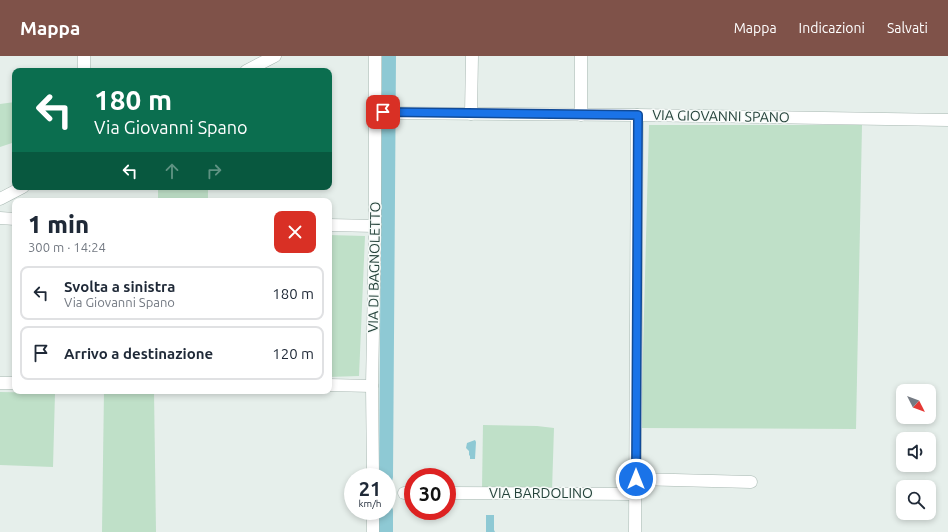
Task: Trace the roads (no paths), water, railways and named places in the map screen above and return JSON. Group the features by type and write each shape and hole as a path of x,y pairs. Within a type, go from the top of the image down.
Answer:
{"street":[{"path":"84,56 84,68"},
{"path":"252,68 275,56"},
{"name":"VIA DI BAGNOLETTO","path":"373,468 372,386 379,112 375,56"},
{"path":"471,114 472,56"},
{"path":"580,115 581,56"},
{"name":"VIA GIOVANNI SPANO","path":"379,112 948,120"},
{"path":"635,532 638,115"},
{"path":"0,199 17,190"},
{"path":"0,218 12,219"},
{"path":"332,225 375,226"},
{"path":"0,382 12,383"},
{"path":"332,385 372,386"},
{"path":"636,479 750,482"},
{"name":"VIA BARDOLINO","path":"456,493 636,494"},
{"path":"373,520 373,532"}],"water":[{"path":"475,440 475,459 470,459 469,451 466,448 467,443"},
{"path":"486,515 494,515 495,532 486,532"}],"waterway":[{"path":"386,468 389,56"},
{"path":"386,520 386,532"}]}
